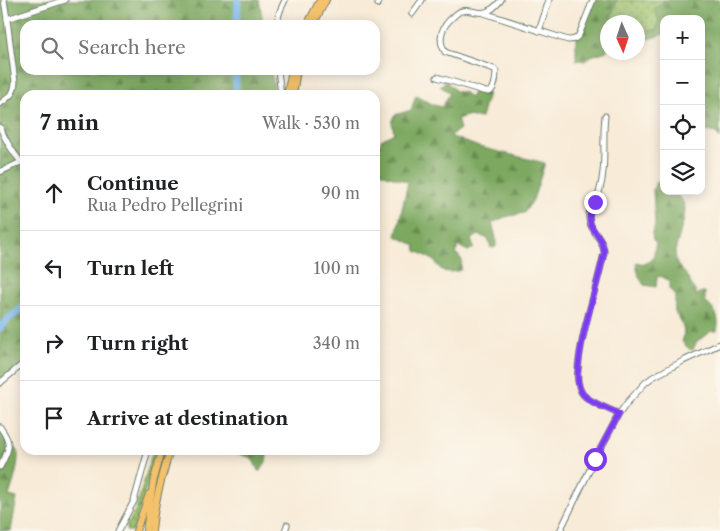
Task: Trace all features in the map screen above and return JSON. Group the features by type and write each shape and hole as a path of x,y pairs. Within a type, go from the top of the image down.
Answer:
{"main road":[{"path":"310,20 320,0"},
{"path":"316,20 326,0"},
{"path":"288,90 291,75"},
{"path":"294,90 296,75"},
{"path":"146,531 153,483 161,455"},
{"path":"152,531 154,509 169,455"},
{"path":"136,531 153,483"}],"street":[{"path":"0,104 11,96 15,89 4,0"},
{"path":"7,19 65,0"},
{"path":"277,20 285,0"},
{"path":"412,14 422,0"},
{"path":"484,13 501,0"},
{"path":"539,31 549,0"},
{"path":"437,77 489,92 493,87 496,76 494,70 445,52 441,42 443,27 464,10 484,13 568,40 576,39 579,35 593,0"},
{"path":"279,75 280,90"},
{"path":"605,116 605,162 602,182 599,194 589,215 590,223 604,245 604,253 577,372 578,383 583,394 619,414"},
{"path":"0,127 6,141 20,157"},
{"path":"0,172 20,162"},
{"path":"560,531 619,414 646,382 671,367 720,344"},
{"path":"0,383 20,366"},
{"path":"0,427 6,434 9,442 8,451 0,467"},
{"path":"118,531 134,501 147,455"}],"green space":[{"path":"0,0 259,0 263,20 20,20 20,75 272,75 274,90 20,90 20,366 0,383"},
{"path":"593,0 617,0 612,15 600,15 600,53 591,56 585,61 576,60 576,39"},
{"path":"617,0 663,0 664,3 657,30 645,32 645,15 612,15"},
{"path":"663,0 720,0 720,139 716,133 705,131 705,15 660,15 660,35 645,40 645,32 657,30 659,19 654,9 664,3"},
{"path":"446,81 456,91 465,93 470,98 474,90 488,93 481,118 467,116 457,119 460,129 450,136 479,147 545,163 533,200 524,213 505,217 492,223 496,247 491,248 488,239 479,235 471,239 474,248 468,251 458,246 456,253 462,260 461,270 449,272 443,271 435,262 416,251 415,245 396,236 408,182 380,173 380,143 381,140 394,133 392,123 395,115 411,110 416,95 434,105 442,107 450,93 440,86"},
{"path":"660,180 660,195 679,195 683,202 685,208 684,219 675,251 676,262 685,273 697,295 705,292 705,302 714,311 718,322 717,331 711,331 697,341 693,350 689,349 682,342 684,330 675,312 675,297 669,289 670,282 664,278 657,277 656,287 644,285 639,277 636,263 644,264 653,259 656,242 653,240 652,233 655,225 653,189"},
{"path":"0,427 6,434 8,450 18,450 17,468 9,496 17,498 11,531 0,531"},
{"path":"152,455 156,455 133,530 126,531 136,509"},
{"path":"243,455 267,455 261,471 258,471 250,458"}],"waterway":[{"path":"237,20 238,0"},
{"path":"236,75 236,90"},
{"path":"0,328 20,310"}],"route":[{"path":"595,202 589,215 590,223 604,245 604,253 584,335 577,372 578,383 583,394 588,398 619,414 595,459"}]}
